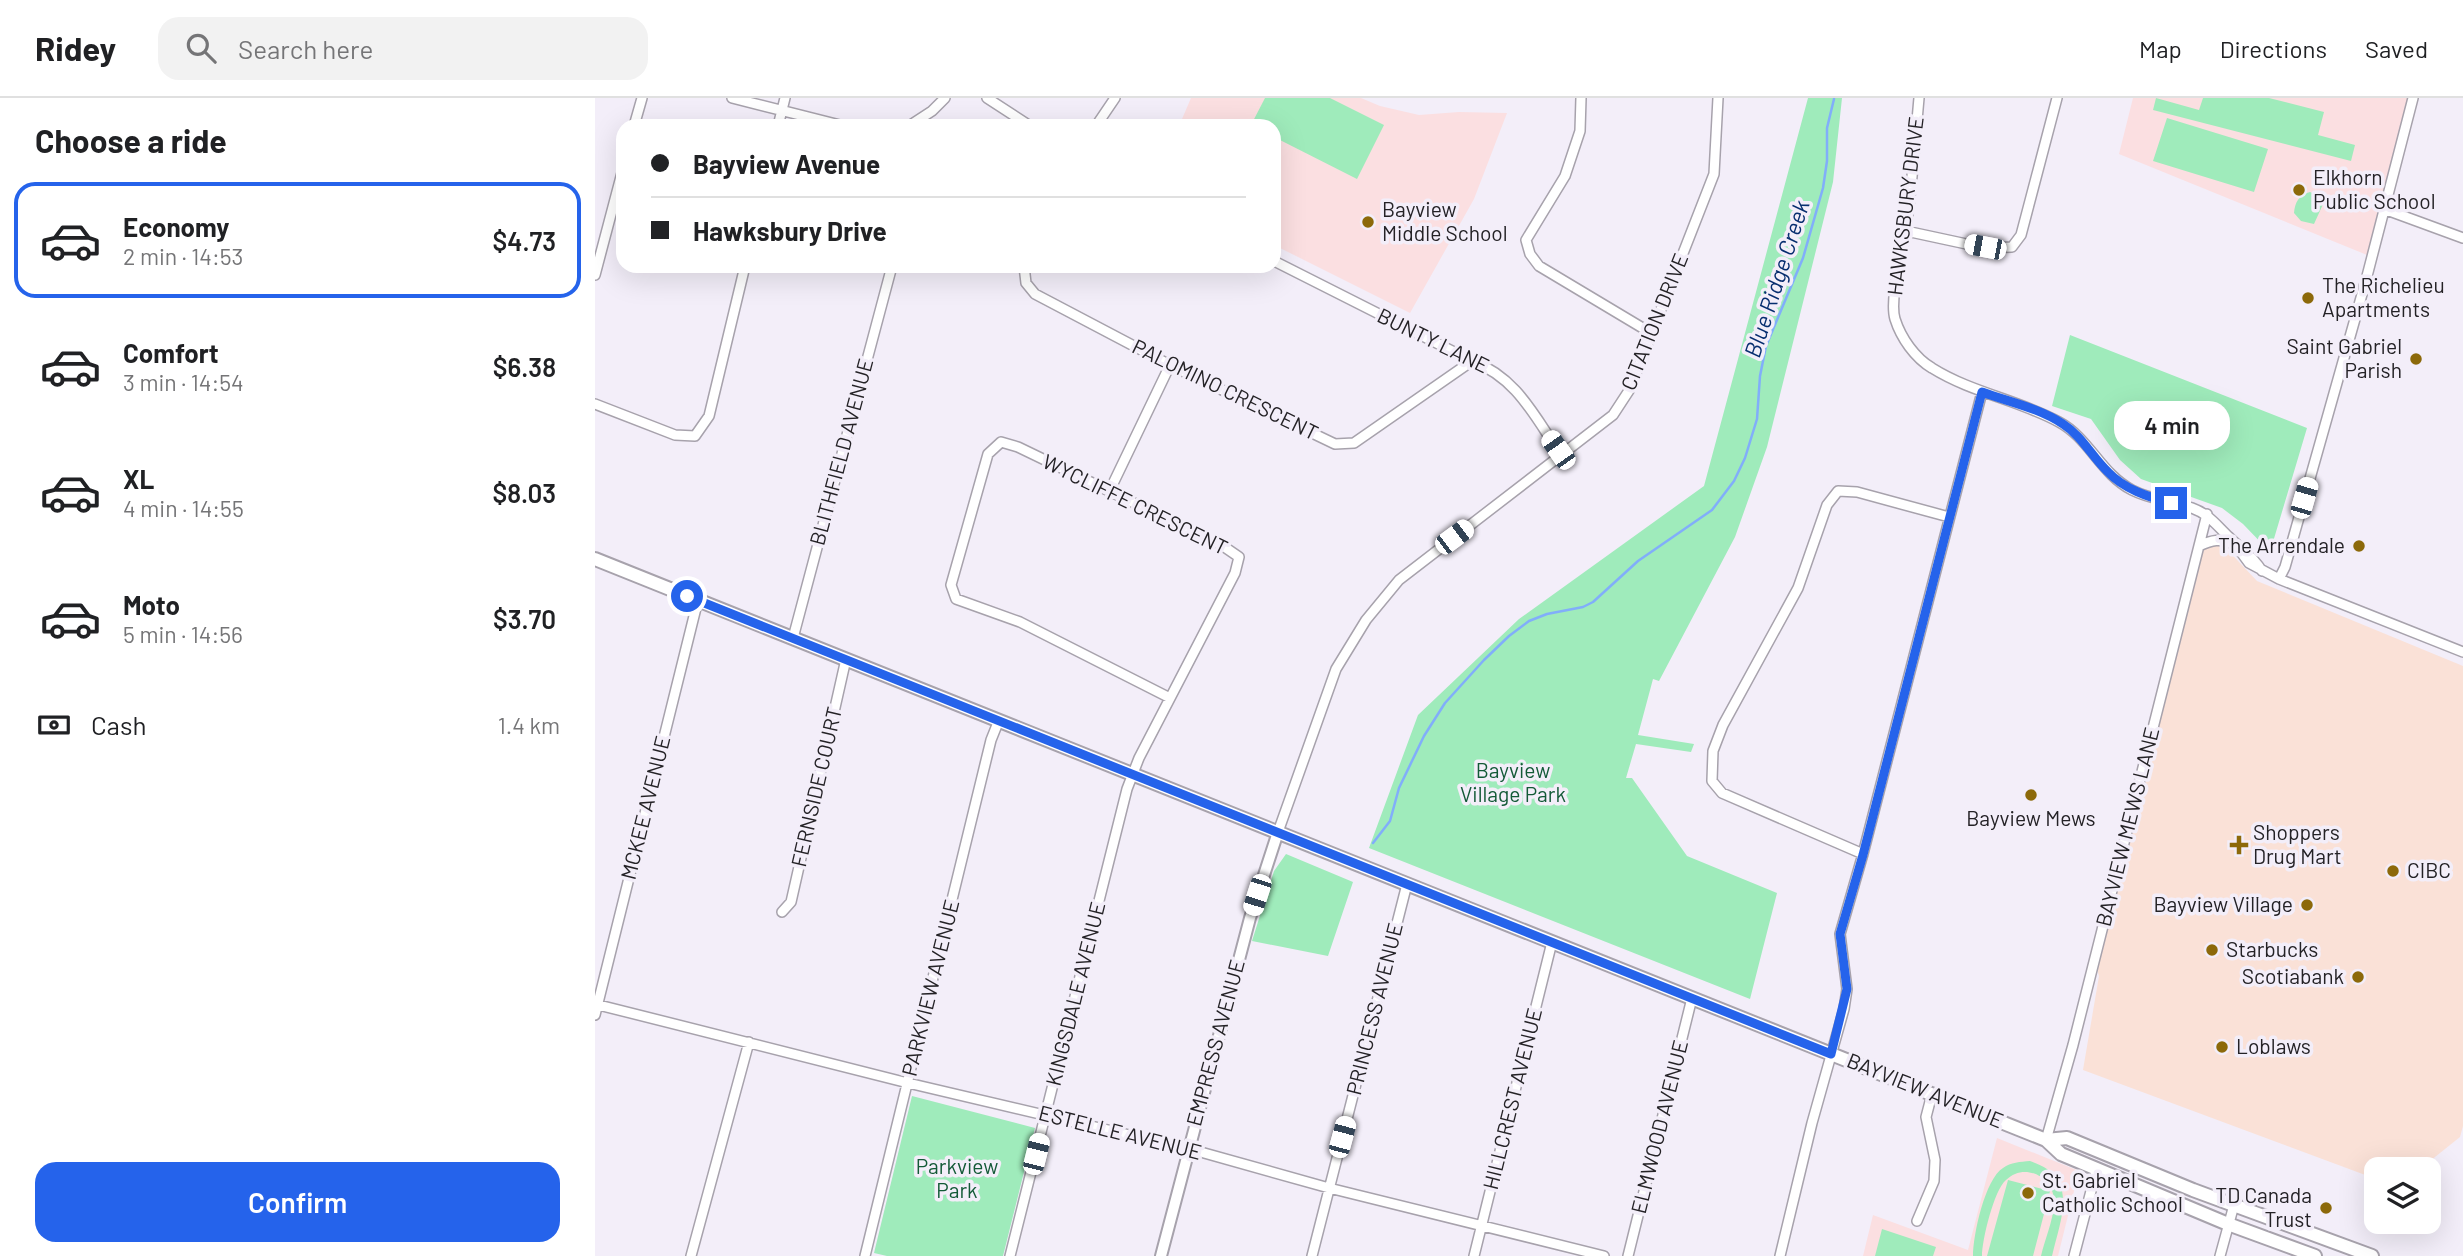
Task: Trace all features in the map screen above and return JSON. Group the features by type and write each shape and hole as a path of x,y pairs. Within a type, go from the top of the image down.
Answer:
{"main road":[{"name":"BAYVIEW AVENUE","path":"595,559 2046,1140 2061,1154 2228,1224 2315,1256"},
{"name":"BAYVIEW AVENUE","path":"2046,1140 2067,1138 2234,1205 2372,1256"},
{"path":"2097,1168 2105,1164 2127,1172 2155,1173"}],"street":[{"path":"636,119 642,98"},
{"path":"732,98 813,119"},
{"path":"780,119 785,98"},
{"path":"920,119 946,98"},
{"path":"987,98 1019,119"},
{"path":"1101,119 1115,98"},
{"path":"1581,98 1580,131 1565,176 1525,240 1530,254 1539,266 1651,333"},
{"name":"CITATION DRIVE","path":"1278,832 1336,669 1366,620 1399,580 1613,415 1630,389 1714,174 1718,98"},
{"name":"HAWKSBURY DRIVE","path":"1919,98 1906,231 1896,285 1894,317 1908,347 1931,368 1982,392 2041,412 2063,424 2075,433 2109,474 2130,488 2150,498 2207,514 2249,563 2279,579 2463,652"},
{"path":"1906,231 1985,247 2013,247 2021,235 2057,98"},
{"path":"2279,579 2285,567 2366,281 2413,98"},
{"path":"595,275 616,196"},
{"path":"2384,209 2463,238"},
{"name":"BUNTY LANE","path":"1281,265 1490,368 1512,384 1562,456"},
{"path":"595,404 675,435 695,436 709,416 743,273"},
{"name":"BLITHFIELD AVENUE","path":"793,638 890,273"},
{"name":"PALOMINO CRESCENT","path":"1025,273 1026,284 1035,294 1170,365 1335,444 1354,443 1472,361"},
{"path":"1109,492 1170,365"},
{"path":"1780,1256 1847,989 1840,934 1863,855 1982,392"},
{"name":"WYCLIFFE CRESCENT","path":"1132,774 1235,573 1239,557 1223,546 1018,447 1001,442 988,454 951,585 956,599 1020,622 1170,698"},
{"path":"1863,855 1722,793 1712,781 1713,751 1723,725 1798,588 1827,505 1838,491 1857,492 1949,517"},
{"name":"BAYVIEW MEWS LANE","path":"2046,1140 2076,1033 2207,514"},
{"path":"2199,546 2212,540 2232,542"},
{"name":"MCKEE AVENUE","path":"595,1015 698,600"},
{"name":"FERNSIDE COURT","path":"782,912 791,902 846,659"},
{"name":"PARKVIEW AVENUE","path":"865,1256 991,740 999,720"},
{"name":"KINGSDALE AVENUE","path":"1010,1256 1132,774"},
{"name":"EMPRESS AVENUE","path":"1161,1256 1250,918 1278,832"},
{"name":"PRINCESS AVENUE","path":"1313,1256 1407,884"},
{"name":"HILLCREST AVENUE","path":"1474,1256 1552,942"},
{"name":"ELMWOOD AVENUE","path":"1628,1256 1692,998"},
{"name":"ESTELLE AVENUE","path":"596,1004 908,1083 1188,1149 1329,1188 1604,1256"},
{"path":"691,1256 749,1042"},
{"path":"1917,1221 1934,1181 1935,1160 1926,1117 1932,1094"},
{"path":"2074,1256 2097,1168"},
{"path":"2220,1256 2234,1205"}],"shaded area":[{"name":"Bayview Middle School","path":"1191,98 1361,98 1380,106 1419,115 1507,113 1474,199 1410,313 1281,248 1281,119 1182,119"},
{"name":"Elkhorn Public School","path":"2133,98 2413,98 2372,257 2119,154"},
{"name":"Bayview Village","path":"2221,543 2257,581 2463,666 2463,1126 2460,1137 2435,1157 2364,1157 2364,1175 2083,1070 2099,976 2095,962 2201,546"},
{"name":"St. Gabriel Catholic School","path":"1997,1138 2079,1171 2058,1256 1863,1256 1873,1215 1968,1250"}],"green space":[{"path":"1265,98 1330,98 1384,125 1357,179 1281,141 1281,119 1254,119"},
{"name":"Bayview Village Park","path":"1808,98 1842,98 1833,182 1767,447 1735,537 1659,681 1653,679 1638,735 1694,744 1691,752 1636,744 1626,778 1632,778 1687,856 1777,893 1750,999 1369,848 1418,715 1519,619 1704,486"},
{"path":"2156,98 2199,110 2203,98 2269,98 2324,112 2318,135 2355,145 2351,161 2153,110"},
{"path":"2167,118 2268,149 2254,192 2153,161"},
{"path":"2310,192 2321,197 2324,202 2314,224 2301,221 2294,213 2298,200"},
{"path":"2070,335 2307,428 2270,552 2243,524 2222,508 2141,479 2120,460 2091,419 2052,406"},
{"path":"1286,854 1353,882 1328,956 1252,941 1274,871"},
{"name":"Parkview Park","path":"912,1096 1035,1128 1003,1256 887,1256 874,1253"},
{"path":"2030,1161 2046,1168 2056,1177 2061,1188 2062,1213 2052,1256 2041,1256 2052,1217 2053,1195 2045,1180 2030,1172 2022,1172 2002,1185 1989,1216 1982,1256 1973,1256 1978,1222 1991,1183 2006,1166"},
{"path":"2008,1180 2050,1191 2033,1256 1987,1256"},
{"path":"1882,1229 1936,1247 1933,1256 1875,1256"}],"waterway":[{"name":"Blue Ridge Creek","path":"1373,843 1390,821 1399,788 1424,736 1445,703 1484,660 1529,621 1593,602 1638,561 1712,510 1734,481 1745,458 1757,419 1760,376 1766,346 1803,258 1823,188 1827,161 1827,128 1834,99"}],"place":[{"name":"Elkhorn Public School","path":"2299,190"},
{"name":"Bayview Middle School","path":"1368,222"},
{"name":"The Richelieu Apartments","path":"2308,298"},
{"name":"Saint Gabriel Parish","path":"2416,359"},
{"name":"The Arrendale","path":"2359,546"},
{"name":"Bayview Mews","path":"2031,795"},
{"name":"Shoppers Drug Mart","path":"2239,845"},
{"name":"CIBC","path":"2393,871"},
{"name":"Bayview Village","path":"2307,905"},
{"name":"Starbucks","path":"2212,950"},
{"name":"Scotiabank","path":"2358,977"},
{"name":"Loblaws","path":"2222,1047"},
{"name":"St. Gabriel Catholic School","path":"2028,1193"},
{"name":"TD Canada Trust","path":"2326,1208"}],"route":[{"path":"687,596 1831,1054 1847,989 1840,934 1863,855 1982,392 2041,412 2063,424 2075,433 2109,474 2145,496 2171,503"}]}
